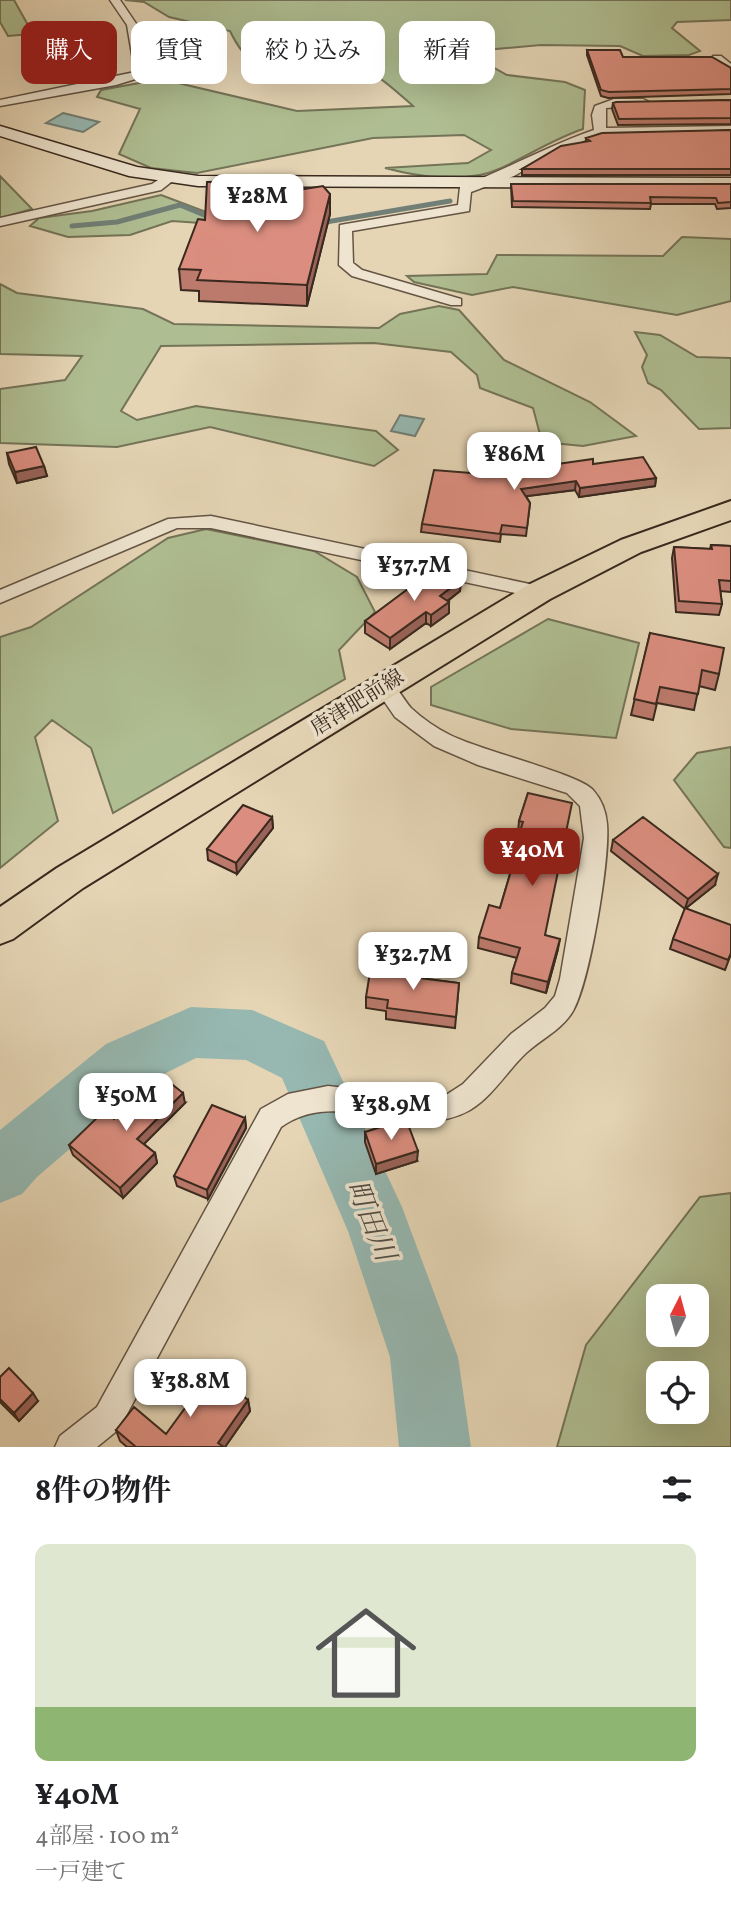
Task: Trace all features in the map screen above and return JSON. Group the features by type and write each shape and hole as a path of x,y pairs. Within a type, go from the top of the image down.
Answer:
{"main road":[{"name":"唐津肥前線","path":"0,928 70,878 539,592 631,546 731,510"}],"street":[{"path":"0,103 116,82 141,74 132,25 115,0"},
{"path":"717,58 731,69"},
{"path":"600,132 598,116 601,106 614,102 653,101"},
{"path":"456,302 356,273 346,265 345,228 464,208 465,190 510,173 555,146 600,132 731,130"},
{"path":"0,131 135,172 169,179 731,183"},
{"path":"0,222 156,187 169,179"},
{"path":"0,597 174,523 211,522 539,592"},
{"path":"71,1447 108,1418 271,1118 283,1106 295,1102 345,1098 434,1109 450,1106 476,1090 519,1043 559,1012 568,994 582,930 594,849 594,810 588,794 575,787 487,759 436,736 407,716 383,685"}],"green space":[{"path":"0,0 14,0 26,21 21,21 21,35 8,36 0,22"},
{"path":"125,0 731,0 731,20 677,22 672,28 700,51 689,55 643,56 620,46 541,45 495,49 495,21 399,21 399,84 495,84 495,68 507,75 565,82 585,90 583,129 499,169 486,174 457,178 385,168 468,163 491,150 464,135 373,138 197,173 151,168 119,154 140,109 97,97 101,90 134,84 182,84 297,111 413,106 385,83 385,21 241,21 241,49 227,30 227,21 186,21 169,17 144,2"},
{"path":"0,176 32,209 0,218"},
{"path":"161,195 243,226 172,221 130,235 68,237 30,226 39,218 92,211"},
{"path":"682,237 731,239 731,301 677,315 513,287 472,295 414,282 407,276 487,274 497,255 663,256"},
{"path":"0,284 17,293 143,309 174,324 379,328 400,314 439,306 459,310 504,360 590,402 636,436 583,446 542,442 533,408 480,388 477,375 451,352 374,343 161,346 121,411 137,420 196,406 376,431 398,450 374,466 210,427 117,447 0,443 0,389 65,380 82,356 0,354"},
{"path":"635,332 660,335 697,357 731,358 731,428 699,429 661,390 648,383 642,367 647,355"},
{"path":"206,529 314,551 357,577 375,612 339,650 345,679 113,813 91,748 52,720 35,737 58,821 0,868 0,637 31,627 168,538"},
{"path":"548,619 639,643 616,738 511,729 431,705 431,687"},
{"path":"731,747 731,848 724,847 674,780 697,753"},
{"path":"731,1193 731,1447 557,1447 586,1345 700,1197"}],"water":[{"path":"63,113 99,122 83,132 46,123"},
{"path":"400,415 424,419 415,436 391,431"}],"building":[{"path":"587,50 620,50 623,57 712,57 731,68 731,89 601,90"},
{"path":"731,100 731,118 619,119 613,103 616,102"},
{"path":"731,130 731,169 522,169 561,146 590,141 586,138 602,133"},
{"path":"260,181 260,196 323,186 330,194 307,285 197,280 201,270 179,269 198,219 205,220 207,182"},
{"path":"511,184 731,184 731,202 718,203 716,198 650,197 651,203 513,201"},
{"path":"36,447 44,466 15,472 7,453"},
{"path":"643,457 656,478 580,488 576,481 521,489 530,503 527,528 502,525 500,534 422,524 434,470 471,473 505,467 508,471 593,459 593,464"},
{"path":"711,545 731,546 731,581 719,580 722,604 679,601 674,547 712,549"},
{"path":"436,568 461,580 440,596 449,602 431,615 426,612 390,638 365,621"},
{"path":"650,633 724,648 719,674 702,670 698,694 660,687 656,704 634,699"},
{"path":"528,793 572,803 545,935 560,939 548,982 512,973 520,948 479,937 489,905 500,908 516,854 513,853 523,822 519,821"},
{"path":"243,805 272,817 236,863 207,849"},
{"path":"643,817 718,874 688,899 613,840"},
{"path":"685,908 731,925 731,953 728,960 673,939"},
{"path":"371,966 404,970 403,976 459,983 456,1017 387,1008 388,1000 366,997"},
{"path":"159,1074 183,1093 137,1139 155,1153 120,1188 69,1145 104,1111 114,1119"},
{"path":"212,1105 245,1118 207,1190 174,1176"},
{"path":"406,1119 418,1151 376,1164 365,1132"},
{"path":"9,1368 33,1393 14,1413 0,1399 0,1377"},
{"path":"212,1371 248,1400 218,1443 224,1447 136,1447 116,1430 134,1407 166,1434"}],"waterway":[{"path":"320,223 450,201"},
{"path":"72,226 117,222 180,205 214,219"},
{"name":"町田川","path":"0,1173 15,1156 127,1063 191,1032 252,1035 303,1060 379,1229 424,1357 435,1447"}]}
